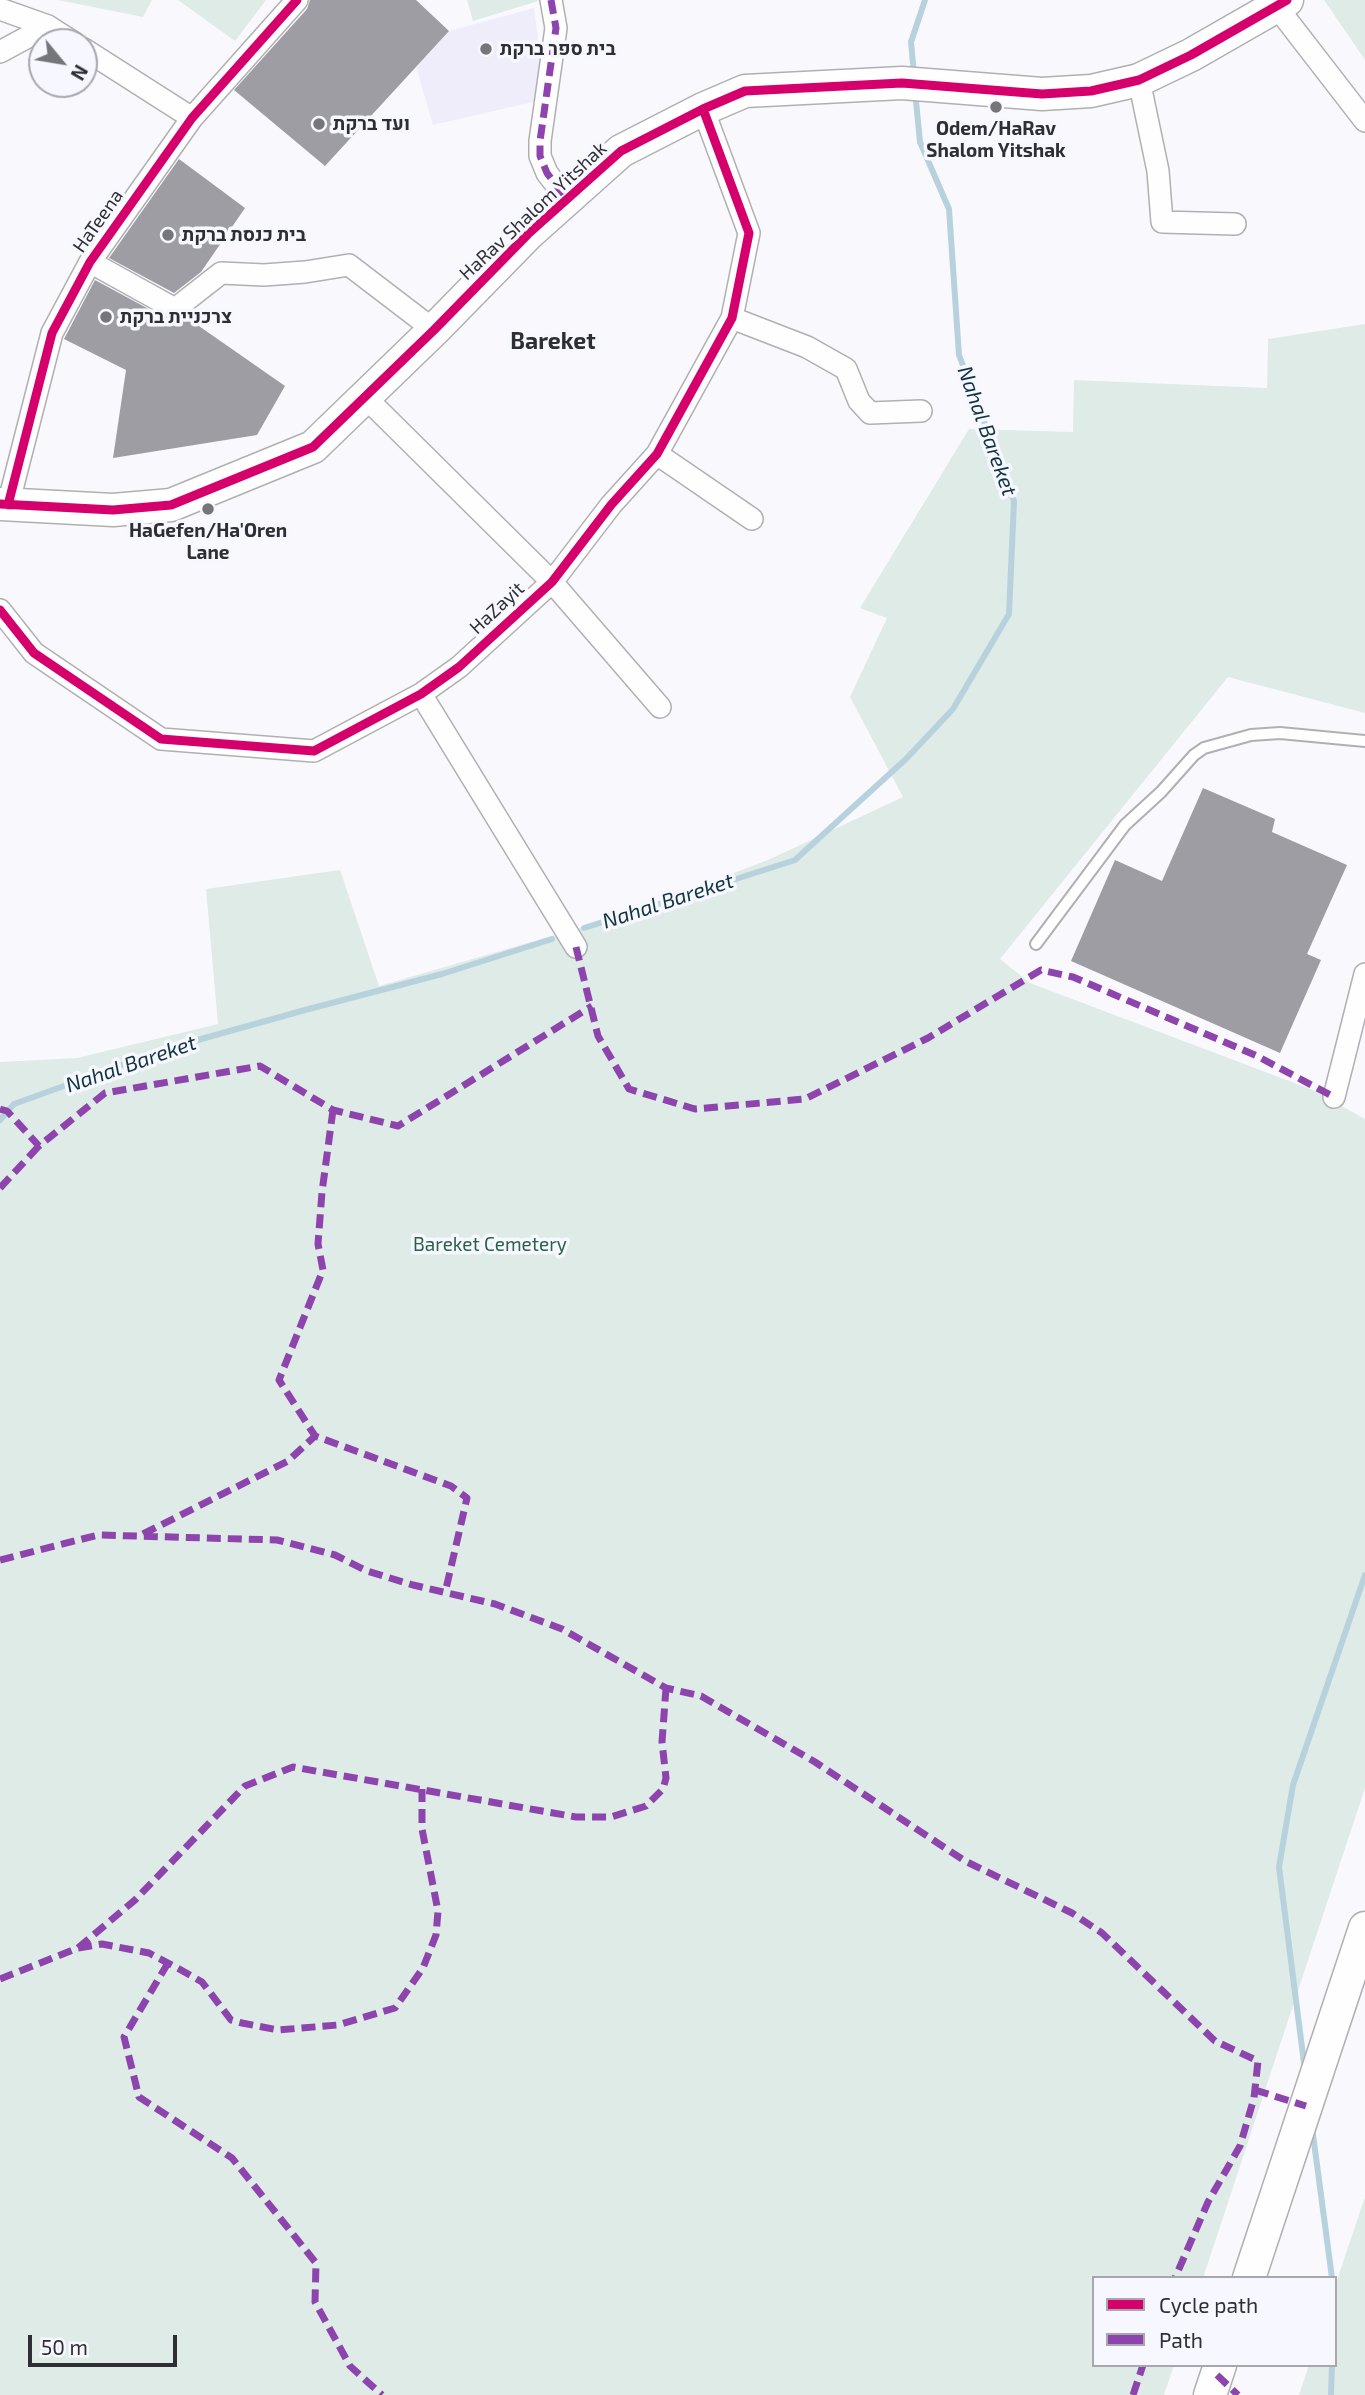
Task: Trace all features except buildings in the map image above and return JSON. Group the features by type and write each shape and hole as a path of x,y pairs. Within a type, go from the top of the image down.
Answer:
{"street":[{"name":"HaTeena","path":"4,504 52,333 90,262 192,118 297,0"},
{"path":"551,0 556,28 540,156 547,173 568,199"},
{"path":"1279,2 1365,121"},
{"name":"HaRav Shalom Yitshak","path":"4,504 113,510 171,505 313,447 528,234 621,151 745,91 915,84 1042,94 1091,91 1139,80 1191,55 1279,2"},
{"path":"0,9 51,28"},
{"path":"0,52 48,26"},
{"path":"98,58 192,118"},
{"path":"1139,80 1158,171 1162,222 1235,224"},
{"name":"HaZayit","path":"0,610 34,653 161,739 314,751 421,694 459,667 552,582 611,505 657,454 732,318 749,233 703,109"},
{"path":"90,262 175,309 221,273 264,275 349,265 434,330"},
{"path":"732,318 807,347 846,369 859,401 870,413 922,411"},
{"path":"365,397 552,582 660,707"},
{"path":"657,454 752,519"},
{"path":"421,694 576,947"},
{"path":"1334,1097 1365,974"},
{"path":"1250,2276 1365,1928"},
{"path":"1210,2395 1219,2367"}],"lane":[{"path":"1036,944 1125,825 1204,748 1251,735 1280,733 1365,741"}],"shaded area":[{"name":"בית ספר ברקת","path":"534,8 546,99 433,125 416,67 449,31"}],"green space":[{"path":"58,0 152,0 143,17"},
{"path":"178,0 266,0 235,41"},
{"path":"467,0 537,0 538,1 473,21"},
{"path":"1324,0 1365,0 1365,60"},
{"name":"Bareket Cemetery","path":"1365,324 1365,713 1228,677 1000,959 1030,983 1313,1090 1365,1119 1365,1788 1204,2276 1092,2276 1092,2367 1173,2367 1164,2395 0,2395 0,1062 77,1058 218,1024 206,889 340,870 379,986 614,918 768,860 903,797 850,697 887,618 860,608 969,429 1073,432 1074,380 1267,388 1268,339"},
{"path":"1365,2197 1365,2395 1299,2395 1308,2367 1337,2367 1337,2280"}],"waterway":[{"name":"Nahal Bareket","path":"914,74 911,42 925,0"},
{"name":"Nahal Bareket","path":"584,928 795,860 906,759 953,709 1009,614 1014,501 959,355 949,209 920,142 915,91"},
{"name":"Nahal Bareket","path":"0,1120 14,1104 169,1048 442,974 552,939"},
{"path":"1305,2071 1279,1867 1293,1785 1365,1575"},
{"path":"1312,2127 1332,2276"},
{"path":"1331,2395 1332,2367"}],"marked path":[{"path":"551,0 556,28 540,156 547,173 567,199"},
{"path":"576,947 598,1036 629,1089 695,1109 805,1099 928,1038 1041,970 1073,977 1257,1056 1334,1097"},
{"path":"0,1109 7,1111 39,1146 105,1093 260,1066 333,1110 398,1126 592,1006"},
{"path":"333,1110 318,1244 323,1270 279,1380 315,1436 451,1486 467,1498 445,1593"},
{"path":"0,1188 39,1146"},
{"path":"143,1534 288,1461 315,1436"},
{"path":"0,1560 98,1535 277,1540 335,1555 367,1571 413,1585 495,1604 562,1629 666,1688 701,1696 815,1762 965,1861 1072,1913 1102,1933 1215,2041 1258,2061 1254,2098 1240,2146 1208,2202 1176,2276"},
{"path":"78,1948 135,1900 245,1786 293,1767 576,1817 611,1817 646,1806 663,1789 666,1778 662,1742 666,1688"},
{"path":"0,1979 78,1948 102,1944 149,1953 181,1970 202,1982 231,2020 242,2023 278,2030 338,2025 395,2008 423,1968 436,1935 438,1911 422,1829 422,1789"},
{"path":"168,1963 124,2037 139,2097 232,2158 316,2263 315,2302 350,2366 382,2395"},
{"path":"1255,2090 1306,2106"},
{"path":"1133,2395 1142,2367"},
{"path":"1217,2375 1238,2395"}],"cycle path":[{"path":"8,505 52,333 90,262 192,118 297,0"},
{"path":"0,504 113,510 171,505 313,447 528,234 621,151 745,91 902,83 1042,94 1091,91 1139,80 1191,55 1287,0"},
{"path":"0,610 34,653 161,739 314,751 421,694 459,667 552,582 611,505 657,454 732,318 749,233 703,109"}],"place":[{"name":"בית ספר ברקת","path":"486,49"},
{"name":"Odem/HaRav Shalom Yitshak","path":"996,107"},
{"name":"ועד ברקת","path":"319,124"},
{"name":"בית כנסת ברקת","path":"168,235"},
{"name":"צרכניית ברקת","path":"106,317"},
{"name":"HaGefen/Ha'Oren Lane","path":"208,509"}],"district":[{"name":"Bareket","path":"553,341"}]}
